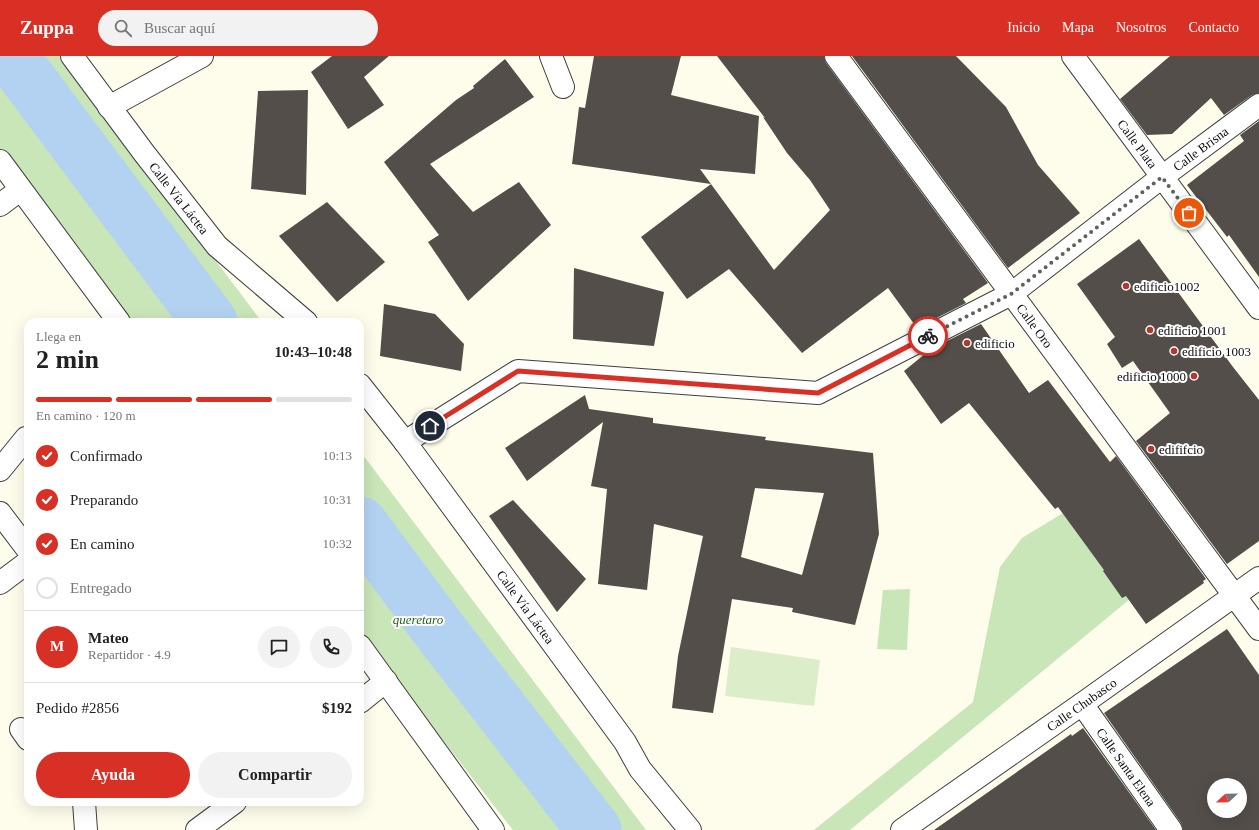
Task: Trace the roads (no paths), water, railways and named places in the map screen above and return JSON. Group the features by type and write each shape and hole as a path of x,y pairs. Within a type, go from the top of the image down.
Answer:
{"street":[{"name":"Calle Vía Láctea","path":"72,56 109,107 217,246 301,318"},
{"path":"109,107 202,56"},
{"path":"551,56 563,87"},
{"name":"Calle Oro","path":"836,56 1259,629"},
{"name":"Calle Plata","path":"1073,56 1259,308"},
{"name":"Calle Brisna","path":"405,442 518,371 818,393 1011,294 1162,177 1259,105"},
{"path":"0,161 116,318"},
{"path":"0,205 20,190"},
{"name":"Calle Vía Láctea","path":"364,390 405,442 625,742 640,769 690,830"},
{"path":"0,470 24,440"},
{"path":"0,513 24,545"},
{"path":"0,583 24,565"},
{"name":"Calle Chubasco","path":"902,830 927,823 1082,704 1259,578"},
{"path":"364,651 493,830"},
{"path":"364,699 386,681"},
{"name":"Calle Santa Elena","path":"1082,704 1171,830"},
{"path":"84,806 86,830"},
{"path":"197,830 221,806"}],"waterway":[{"path":"11,56 207,318"},
{"path":"364,529 443,635 594,830"}],"place":[{"name":"edificio1002","path":"1126,286"},
{"name":"edificio 1001","path":"1150,330"},
{"name":"edificio","path":"967,343"},
{"name":"edificio 1003","path":"1174,351"},
{"name":"edificio 1000","path":"1194,376"},
{"name":"edififcio","path":"1151,449"}],"park label":[{"name":"queretaro","path":"418,619"}]}
